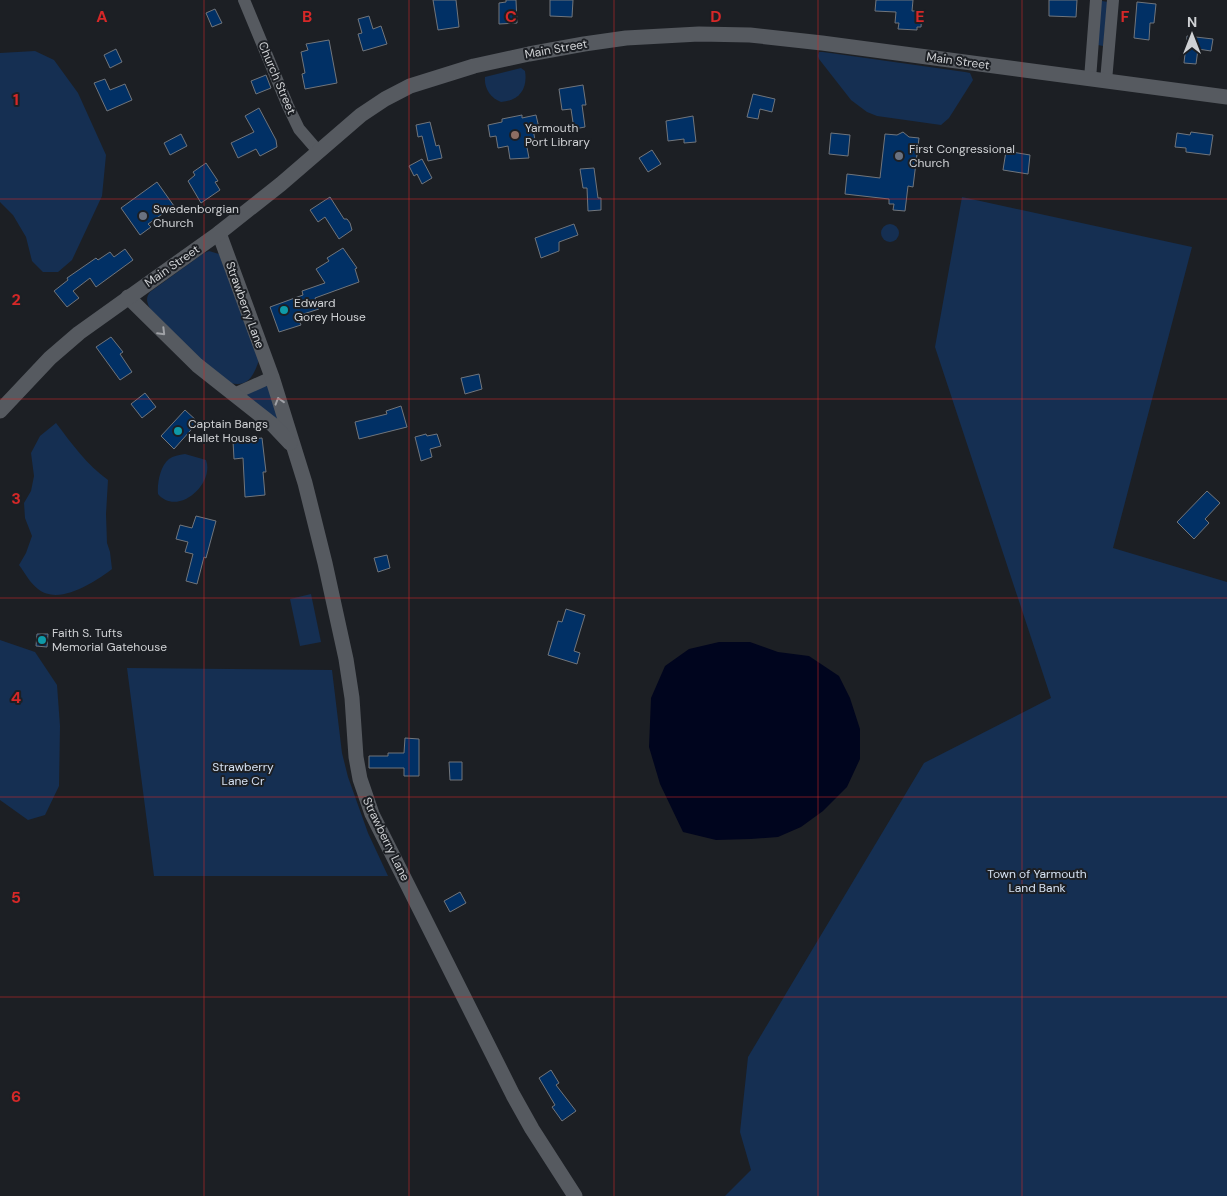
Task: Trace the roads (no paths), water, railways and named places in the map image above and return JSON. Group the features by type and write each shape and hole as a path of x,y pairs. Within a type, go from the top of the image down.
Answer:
{"main road":[{"name":"Main Street","path":"0,411 60,349 88,326 219,233 281,184 372,107 396,93 419,83 474,66 529,54 626,38 699,34 750,35 812,41 1227,97"},
{"name":"Strawberry Lane","path":"219,233 272,376 311,510 344,652 352,698 357,769 363,791 372,814 513,1095 575,1196"},
{"name":"Strawberry Lane","path":"128,297 197,365 278,429 294,448"}],"street":[{"name":"Church Street","path":"244,0 299,130 318,151"},
{"path":"1090,79 1096,0"},
{"path":"1106,81 1113,0"},
{"path":"234,394 272,376"}],"place":[{"name":"Yarmouth Port Library","path":"515,135"},
{"name":"First Congressional Church","path":"899,156"},
{"name":"Swedenborgian Church","path":"143,216"},
{"name":"Edward Gorey House","path":"284,310"},
{"name":"Captain Bangs Hallet House","path":"178,431"},
{"name":"Faith S. Tufts Memorial Gatehouse","path":"42,640"}],"park label":[{"name":"Strawberry Lane Cr","path":"243,774"},
{"name":"Town of Yarmouth Land Bank","path":"1037,881"}]}
